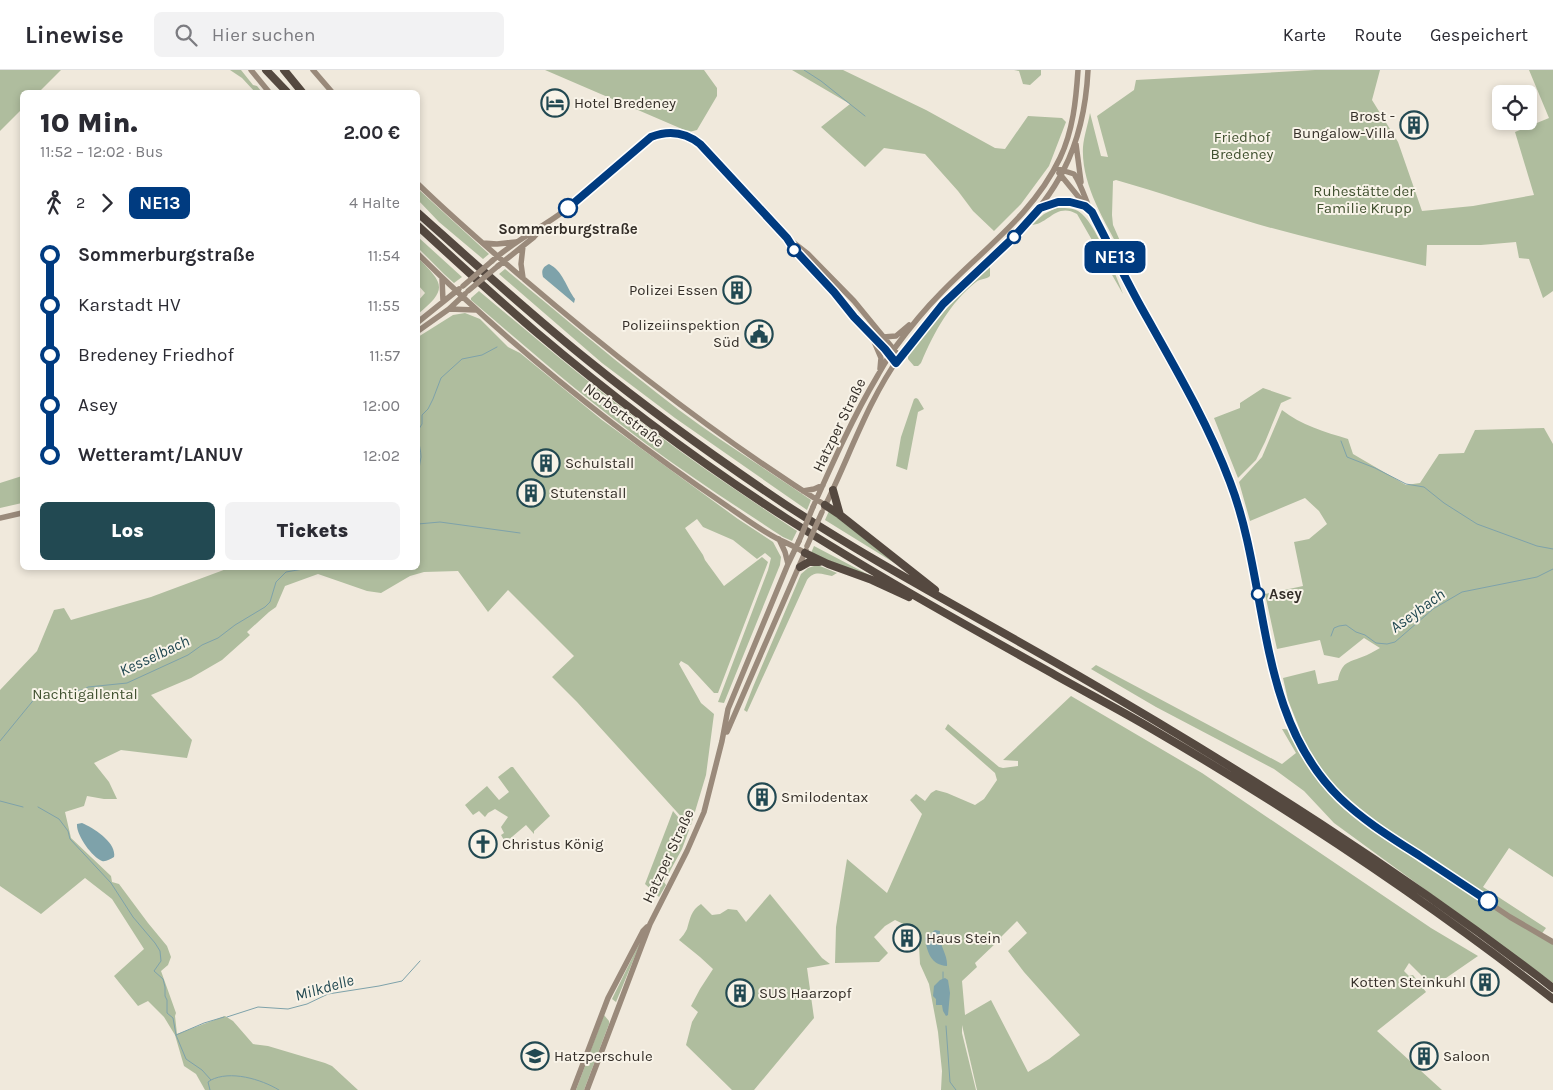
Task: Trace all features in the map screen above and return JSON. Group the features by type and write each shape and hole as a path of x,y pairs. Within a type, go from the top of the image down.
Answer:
{"highway":[{"path":"266,70 286,90"},
{"path":"272,70 287,90"},
{"path":"284,70 301,90"},
{"path":"290,70 302,90"},
{"path":"420,215 552,331 671,425 730,467 790,507 895,572 1155,720 1316,820 1417,888 1553,988"},
{"path":"420,228 537,332 665,434 783,516 932,605 1150,727 1259,794 1412,896 1553,999"},
{"path":"833,490 840,515"},
{"path":"824,509 840,515 960,609"},
{"path":"806,549 828,564"},
{"path":"800,566 813,561 828,564 932,605"}],"main road":[{"path":"251,70 267,90"},
{"path":"313,70 330,90"},
{"name":"Hatzper Straße","path":"587,1090 650,924 687,851 704,812 728,709 788,564 856,413 892,352 918,318 941,292 1007,230 1030,205 1055,168 1071,126 1078,70"},
{"path":"1082,186 1076,142 1081,122 1088,70"},
{"path":"420,320 497,256 565,211 651,137 659,134 676,133 693,138 700,144 787,238 808,254 854,301 883,337 896,363"},
{"name":"Hatzper Straße","path":"722,741 878,391 900,357 943,304 1003,248 1040,208 1063,173 1076,142"},
{"path":"1055,168 1063,173 1085,206 1092,212"},
{"path":"1063,173 1074,174 1082,186 1092,212 1134,293 1206,424 1239,509 1278,688 1290,723 1304,752 1333,791 1363,819 1510,917 1553,942"},
{"path":"420,186 497,256 610,351 680,406 817,499 824,509"},
{"path":"1040,208 1064,201 1085,206"},
{"path":"420,330 449,309 534,237 543,226"},
{"path":"787,238 794,249 834,292 854,317 870,333 900,357"},
{"path":"483,243 517,242"},
{"path":"523,246 521,264 523,278"},
{"name":"Norbertstraße","path":"420,256 477,310 620,429 690,480 779,539 797,544 806,549"},
{"path":"442,278 443,301"},
{"path":"449,309 477,310"},
{"path":"883,337 896,336 918,318"},
{"path":"870,333 881,358 879,373"},
{"path":"803,491 823,485"},
{"path":"0,518 20,513"},
{"path":"779,539 788,564"},
{"name":"Hatzper Straße","path":"573,1090 608,998 643,931 650,924"}],"green space":[{"path":"0,70 61,70 41,90 20,90 20,111 0,131"},
{"path":"230,70 241,70 253,85 260,90 253,90 242,78"},
{"path":"545,70 704,70 717,88 717,96 697,130 689,132"},
{"path":"792,70 843,70 926,110 995,148 1005,149 1028,116 1062,118 1066,122 1049,166 1021,204 994,231 973,211 925,154 884,148 865,167 821,127 850,104"},
{"path":"1014,70 1041,70 1041,75 1030,85 1023,84 1019,71"},
{"name":"Friedhof Bredeney","path":"1315,70 1380,70 1372,100 1398,142 1422,211 1473,206 1534,195 1515,132 1520,130 1537,130 1537,123 1549,118 1537,85 1535,85 1529,70 1553,70 1553,291 1543,298 1529,259 1519,258 1516,242 1481,245 1427,245 1426,266 1266,227 1116,180 1113,181 1112,215 1113,225 1124,250 1121,252 1090,188 1083,161 1083,147 1090,113 1101,156 1108,157 1097,116 1134,90 1136,80"},
{"path":"420,191 489,254 483,259 439,222 420,202"},
{"path":"1056,208 1076,210 1087,220 1105,251 1123,294 1077,214 1070,211 1058,212 1042,222 1031,225 1044,214"},
{"path":"420,239 462,277 454,283 420,250"},
{"path":"420,260 433,274 439,286 434,298 420,312 420,299 425,293 420,287"},
{"path":"990,267 990,276 976,282 958,299 937,329 921,363 918,366 914,366 908,359 908,355 946,309"},
{"path":"505,269 679,410 811,500 807,510 675,418 602,363 499,274"},
{"path":"479,291 542,344 650,429 797,531 792,541 783,537 696,479 600,409 471,300"},
{"name":"Nachtigallental","path":"465,313 480,319 508,347 520,353 602,420 738,519 773,542 781,557 780,565 724,703 718,702 771,558 765,553 757,559 733,540 703,527 697,519 685,528 724,586 762,557 768,562 718,693 714,693 688,665 681,661 679,664 701,703 714,714 706,775 691,825 686,822 552,677 574,656 508,590 488,612 458,571 424,572 410,576 381,593 367,591 318,574 285,586 276,607 247,632 250,635 222,660 191,678 151,695 192,740 187,758 121,750 94,763 109,782 117,799 87,796 84,806 65,812 71,838 111,876 112,882 119,884 167,946 171,957 168,965 161,971 176,1013 177,1034 225,1016 233,1021 253,1044 268,1046 332,1066 358,1090 205,1090 196,1074 184,1066 175,1035 164,1017 148,1001 138,1006 114,976 144,949 112,899 85,878 41,914 0,886 0,690 37,651 54,610 64,608 71,620 151,597 224,570 420,570 420,336 453,315"},
{"path":"1263,388 1292,398 1281,403 1256,460 1238,478 1214,418 1240,408 1240,403"},
{"path":"916,398 924,409 918,412 907,470 896,466 901,437 914,399"},
{"path":"1282,410 1305,424 1348,439 1353,454 1406,485 1420,483 1439,454 1464,453 1475,430 1544,428 1553,444 1553,877 1509,848 1483,887 1546,928 1540,936 1553,944 1553,983 1334,823 1304,791 1274,769 1156,707 1091,669 1096,665 1282,764 1296,753 1282,729 1300,730 1288,700 1283,678 1315,670 1318,684 1338,680 1343,666 1380,648 1364,638 1339,658 1324,655 1320,640 1277,649 1265,594 1303,586 1294,542 1309,539 1327,524 1319,511 1305,498 1250,521 1239,482 1262,457"},
{"path":"20,477 20,503 0,508 0,483"},
{"path":"829,511 896,564 825,520"},
{"path":"814,546 871,576 868,577 811,553"},
{"path":"814,566 820,566 837,573 832,576 815,574 807,580 747,712 744,710 753,687 801,574"},
{"path":"1071,696 1202,773 1431,928 1478,956 1433,987 1409,963 1404,971 1409,976 1413,975 1426,992 1377,1031 1442,1090 977,1090 962,1025 962,1033 976,1090 941,1090 942,1071 938,1032 929,984 920,964 919,946 914,929 895,920 885,926 874,937 888,953 879,962 835,963 836,927 847,859 887,893 922,814 910,800 916,794 925,801 936,790 975,805 984,799 997,780 995,773 945,729 948,724 999,767 1018,766 1018,761 1003,760","holes":["1017,921 1027,933 1008,951 1024,972 1080,1035 1049,1059 1028,1072 991,1000 965,1015 962,981 977,967 975,963 997,942 1002,940 1001,937"]},
{"path":"513,767 550,816 534,831 534,834 526,825 507,841 501,835 504,833 501,827 508,817 495,809 485,817 479,811 473,815 465,805 487,786 499,800 509,792 498,777"},
{"path":"673,811 689,830 682,849 664,882 666,885 659,897 645,884"},
{"path":"770,894 822,958 830,964 807,968 814,1018 754,1090 732,1090 686,1045 692,1022 698,1012 691,1006 713,969 679,940 687,929 693,912 701,904 712,915 720,914 728,909 737,910 746,922"},
{"path":"640,944 616,1002 612,999"},
{"path":"604,1015 609,1024 584,1090 576,1090"}],"water":[{"path":"549,264 561,275 575,299 574,303 543,277 543,269"},
{"path":"82,823 98,832 108,841 112,846 114,857 102,861 94,855 85,845 77,829 77,824"},
{"path":"935,930 940,931 940,941 947,966 937,963 931,957 927,948 925,938"},
{"path":"945,978 948,980 950,993 948,1015 946,1016 942,1005 936,1005 936,999 933,996 934,986"}],"waterway":[{"path":"804,70 865,116"},
{"path":"420,428 422,415 428,409 441,378 462,359 482,355 497,347"},
{"path":"1341,441 1347,457 1375,468 1406,484 1424,487 1444,503 1477,524 1537,546 1553,549"},
{"path":"420,450 420,463"},
{"name":"Kesselbach","path":"420,524 440,522 520,533"},
{"name":"Aseybach","path":"1331,636 1334,628 1346,625 1376,643 1387,644 1395,642 1433,609 1462,592 1537,577 1553,569"},
{"name":"Kesselbach","path":"0,741 36,697 52,693 83,690 88,687 127,683 188,655 265,607 270,602 276,582 286,572 298,570"},
{"path":"0,801 23,807"},
{"path":"38,807 59,819 68,831 70,839 111,883 133,917 160,951 161,961 154,971 163,979 167,1000 167,1013 173,1018 176,1035 186,1059 202,1070 211,1080 208,1082 210,1090"},
{"name":"Milkdelle","path":"227,1017 258,1007 288,1009 307,1004 328,994 402,981 420,961"},
{"path":"943,972 943,979"},
{"name":"Milkdelle","path":"176,1035 224,1017"},
{"path":"946,1026 950,1082 956,1090"},
{"path":"211,1080 227,1076 245,1077 263,1082 279,1090"}],"bus line":[{"name":"NE13","path":"568,208 651,137 659,134 676,133 693,138 787,238 794,249 896,363 943,304 1014,237 1040,208 1064,201 1085,206 1092,212 1125,277 1206,424 1231,484 1246,536 1276,680 1283,706 1297,740 1325,782 1356,813 1377,829 1488,901"}],"place":[{"name":"Hotel Bredeney","path":"555,103"},
{"name":"Brost - Bungalow-Villa","path":"1414,125"},
{"name":"Sommerburgstraße","path":"568,208"},
{"name":"Polizei Essen","path":"737,290"},
{"name":"Polizeiinspektion Süd","path":"759,334"},
{"name":"Schulstall","path":"546,463"},
{"name":"Stutenstall","path":"531,493"},
{"name":"Asey","path":"1258,594"},
{"name":"Smilodentax","path":"762,797"},
{"name":"Christus König","path":"483,844"},
{"name":"Haus Stein","path":"907,938"},
{"name":"Kotten Steinkuhl","path":"1485,982"},
{"name":"SUS Haarzopf","path":"740,993"},
{"name":"Hatzperschule","path":"535,1056"},
{"name":"Saloon","path":"1424,1056"}],"park label":[{"name":"Ruhestätte der Familie Krupp","path":"1364,200"}]}
